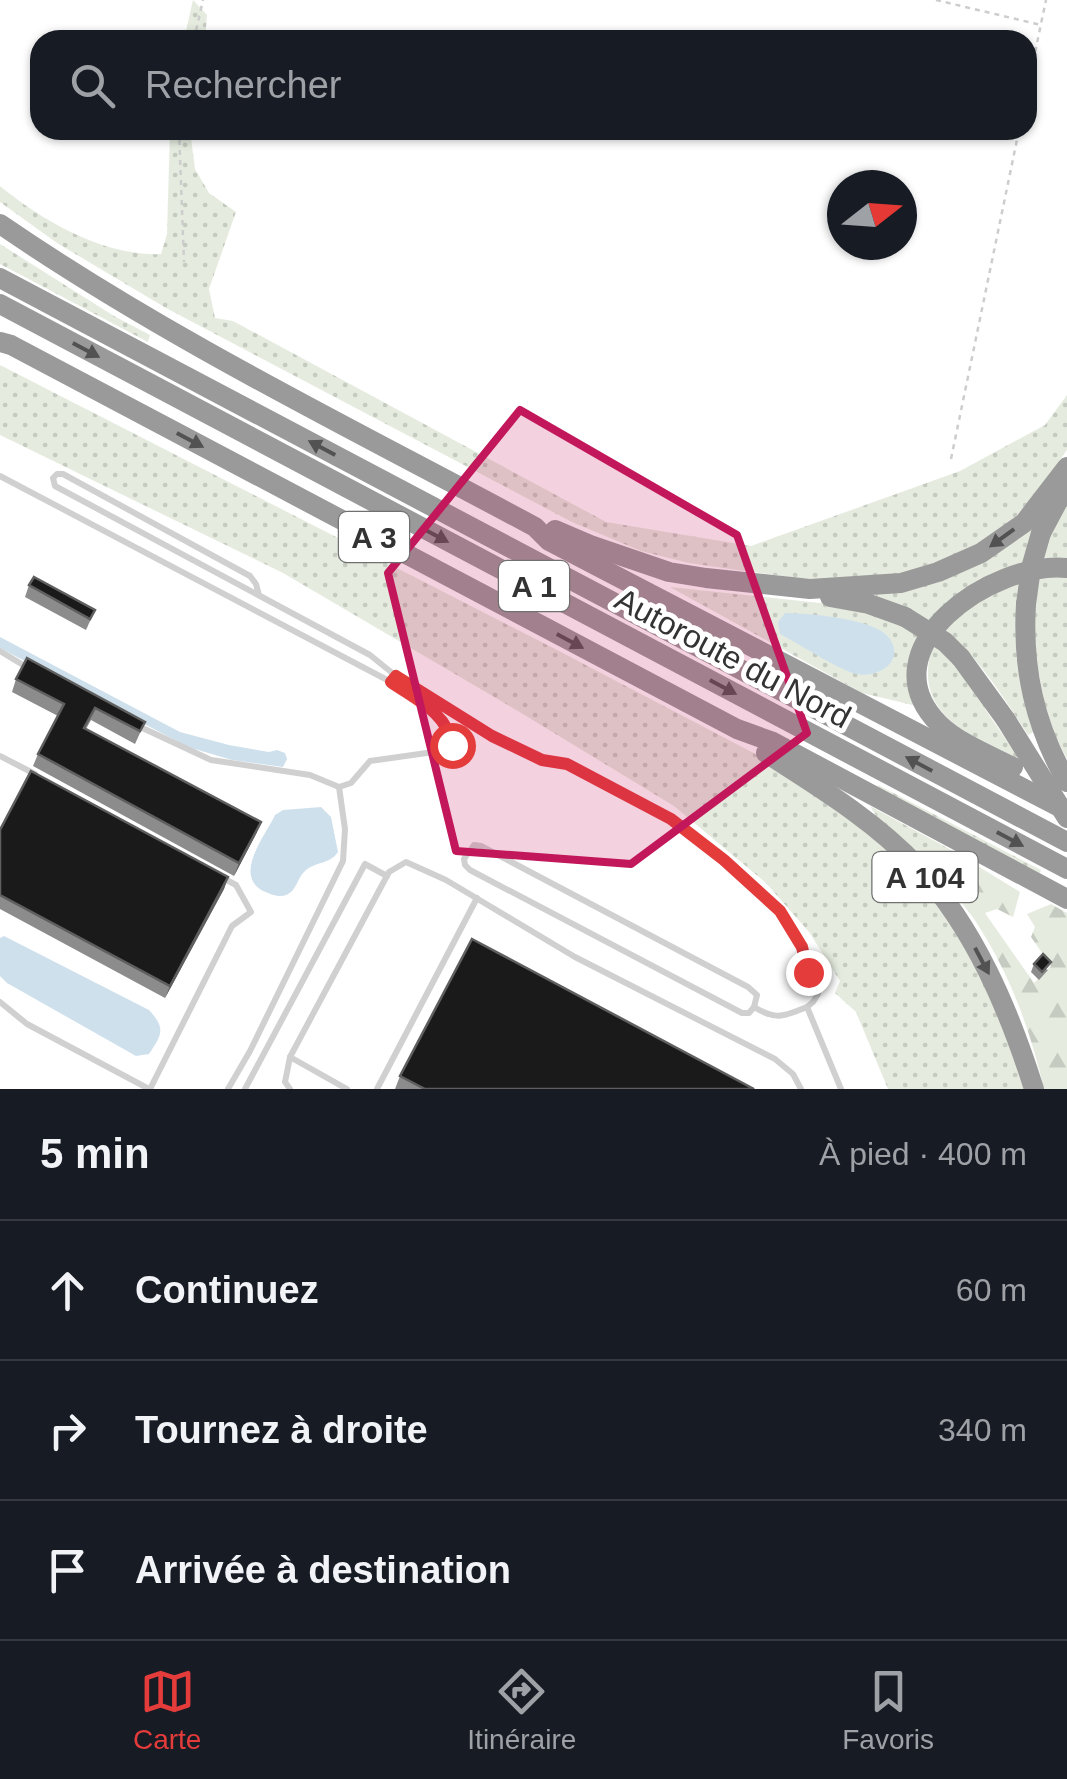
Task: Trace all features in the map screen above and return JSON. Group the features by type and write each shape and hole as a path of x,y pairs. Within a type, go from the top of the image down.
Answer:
{"highway":[{"name":"A 3","path":"0,224 59,265 149,318 536,526 550,541 1067,815"},
{"name":"Autoroute du Nord","path":"0,278 1067,842"},
{"name":"Autoroute du Nord","path":"0,304 1067,869"},
{"name":"A 3","path":"4,340 737,729 772,742 1067,899"},
{"path":"536,526 544,525 669,572 810,589 901,583 981,553 1024,522 1067,467"},
{"path":"1067,484 1041,534 1031,568 1025,650 1044,738 1067,782"},
{"path":"1067,568 1020,572 972,594 954,607 924,644 918,672 924,700 940,725 1067,796"},
{"path":"810,589 905,616 945,642 1006,720 1067,815"},
{"name":"A 104","path":"737,729 767,754 814,782 918,867 964,926 982,960 1021,1048 1034,1089"}],"lane":[{"path":"129,722 211,760 310,774 339,787 351,783 370,761 448,750 452,745 442,718 370,655 54,486 54,478 63,474 250,576 259,595"},
{"path":"0,476 393,679 492,736 542,760 567,764 671,819 780,911 798,939 818,994 813,1002 775,1017 754,1007"},
{"path":"0,651 34,671"},
{"path":"0,756 48,781"},
{"path":"228,1089 343,861 346,829 339,787"},
{"path":"474,845 481,846 748,987 757,996 754,1007 742,1013 470,870 464,862 469,850 474,845"},
{"path":"290,1089 285,1082 290,1057 387,876 395,866 406,862 446,880 575,957 775,1059 794,1074 801,1089"},
{"path":"245,1089 365,864 387,876"},
{"path":"0,1002 27,1024 150,1089 232,926 251,912 236,885 218,876"},
{"path":"377,1089 477,898"},
{"path":"806,1007 841,1089"},
{"path":"290,1057 347,1089"}],"path":[{"path":"196,30 203,0"},
{"path":"936,0 1040,25"},
{"path":"1037,40 1046,0"},
{"path":"179,140 184,262"},
{"path":"951,458 1017,140"}],"highlighted area":[{"path":"520,410 737,535 807,733 631,864 456,851 388,573"}],"green space":[{"path":"193,0 207,15 206,30 186,30"},
{"path":"170,140 191,140 195,169 209,193 236,212 209,289 215,318 233,321 606,522 751,546 960,471 1045,425 1067,395 1067,450 1013,520 988,540 929,569 851,581 689,563 641,551 572,522 166,308 57,243 0,202 0,186 55,224 119,250 161,254 167,234"},
{"path":"0,244 150,335 148,342 0,264"},
{"path":"0,365 557,650 765,759 828,797 918,880 968,944 993,986 1024,1089 888,1089 856,1012 835,993 840,981 809,932 766,883 674,806 283,573 0,435"},
{"path":"1067,494 1067,562 1041,562 1047,537"},
{"path":"1044,504 1026,565 930,622 876,596 876,591 930,580"},
{"path":"1067,576 1067,759 1044,701 1031,628 1037,580"},
{"path":"1022,580 1036,731 1028,735 980,666 945,630 974,603"},
{"path":"670,587 875,612 922,636 921,707 862,693"},
{"path":"933,644 941,648 989,705 985,709 1016,759 962,729 936,703 928,667"},
{"path":"878,785 1041,870 1039,876 877,790"},
{"path":"870,806 955,852 941,879 877,817"},
{"path":"955,852 1020,892 1013,917 997,909 985,913 1034,983 1051,966 1031,937 1035,927 1027,914 1051,904 1067,913 1067,1089 1044,1089 1009,982 972,916 941,879"}],"water":[{"path":"785,613 842,618 872,626 890,639 894,655 887,667 873,674 840,668 780,634 778,622"},
{"path":"0,637 180,732 229,745 277,750 285,753 287,759 283,767 232,760 188,747 0,648"},
{"path":"321,807 331,817 338,852 305,871 290,893 277,896 263,891 254,884 251,865 275,815 283,810"},
{"path":"4,936 149,1010 160,1032 149,1054 136,1056 7,983 0,976 0,938"}],"building":[{"path":"34,577 95,610 90,619 29,585"},
{"path":"27,658 145,722 140,731 95,708 84,728 261,822 239,863 38,754 64,704 16,679"},
{"path":"31,771 228,877 170,986 0,895 0,830"},
{"path":"472,939 754,1089 425,1089 400,1076"},
{"path":"1043,954 1051,962 1042,972 1034,964"}],"route":[{"path":"452,745 442,718 391,682 396,676 492,736 542,760 567,764 671,819 780,911 802,947 808,972"}]}
